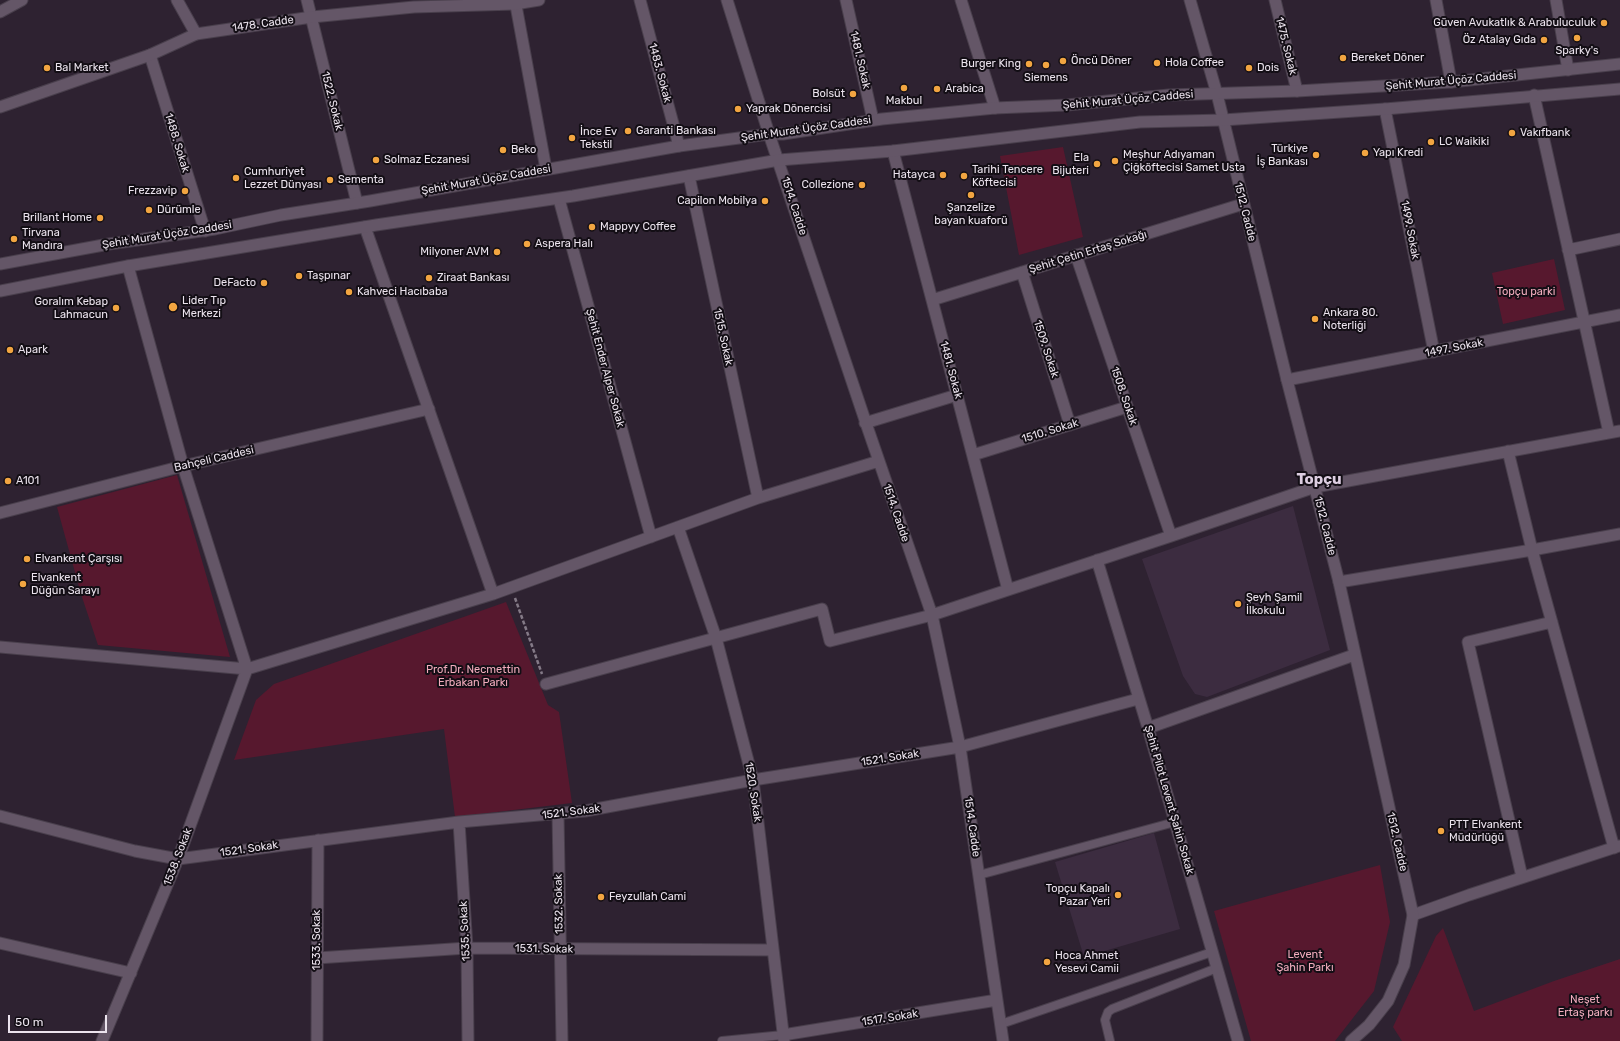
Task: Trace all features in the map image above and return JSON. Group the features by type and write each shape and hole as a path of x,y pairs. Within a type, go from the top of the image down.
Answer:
{"street":[{"path":"0,12 22,0"},
{"path":"177,0 196,34"},
{"name":"1522. Sokak","path":"307,0 357,203"},
{"name":"1478. Cadde","path":"0,107 150,54 196,34 413,4 515,2 539,0"},
{"name":"1483. Sokak","path":"640,0 679,146"},
{"name":"1514. Cadde","path":"727,0 865,423 932,615 960,748 1003,1041"},
{"name":"1481. Sokak","path":"846,0 873,120"},
{"path":"961,0 995,108"},
{"name":"1512. Cadde","path":"1190,0 1217,94 1243,204 1339,582 1413,915 1404,965 1388,1001 1369,1025 1352,1041"},
{"name":"1475. Sokak","path":"1275,0 1297,91"},
{"path":"1436,0 1451,82"},
{"path":"1556,0 1568,70"},
{"path":"515,2 546,169"},
{"name":"1488. Sokak","path":"150,54 205,231"},
{"name":"Şehit Murat Üçöz Caddesi","path":"0,264 109,244 205,231 281,215 679,146 770,134 783,134 873,120 995,108 1068,105 1169,95 1297,91 1451,82 1620,64"},
{"name":"Şehit Murat Üçöz Caddesi","path":"0,292 128,266 365,227 559,198 779,160 893,151 1140,122 1223,120 1385,109 1534,95 1620,89"},
{"path":"546,684 822,609 830,641 932,615 1315,487 1614,432 1584,322 1534,95"},
{"name":"1499. Sokak","path":"1385,109 1434,352"},
{"name":"1481. Sokak","path":"893,151 1008,590"},
{"name":"1515. Sokak","path":"689,176 758,498"},
{"name":"Şehit Ender Alper Sokak","path":"559,198 651,537"},
{"name":"Şehit Çetin Ertaş Sokağı","path":"932,300 1243,204"},
{"path":"365,227 493,594"},
{"path":"1568,250 1620,238"},
{"name":"1508. Sokak","path":"1076,255 1171,536"},
{"path":"128,266 182,466 247,670"},
{"name":"1509. Sokak","path":"1022,272 1070,425"},
{"name":"1497. Sokak","path":"1287,380 1620,315"},
{"path":"865,423 957,394"},
{"name":"1510. Sokak","path":"973,455 1127,407"},
{"name":"Bahçeli Caddesi","path":"0,512 182,466 429,409"},
{"path":"1413,915 1522,877 1617,847 1532,550 1508,451"},
{"path":"0,647 247,670 493,594 758,498 878,461"},
{"name":"1520. Sokak","path":"678,527 716,638 753,780 784,1038"},
{"path":"1339,582 1620,534"},
{"name":"Şehit Pilot Levent Şahin Sokak","path":"1097,560 1148,728 1238,1041"},
{"path":"1522,877 1468,642 1552,622"},
{"path":"1148,728 1354,655"},
{"name":"1538. Sokak","path":"102,1041 178,859 247,670"},
{"name":"1521. Sokak","path":"0,816 135,852 178,859 458,822 585,811 753,780 960,748 1138,699"},
{"name":"1532. Sokak","path":"558,814 562,1041"},
{"name":"1535. Sokak","path":"458,822 467,948 468,1041"},
{"name":"1533. Sokak","path":"317,1041 318,840"},
{"path":"0,943 131,973"},
{"name":"1531. Sokak","path":"317,958 467,948 560,950 773,950"},
{"name":"1517. Sokak","path":"784,1038 997,1000"}],"lane":[{"path":"979,875 1175,822"},
{"path":"1001,1024 1212,952"},
{"path":"1110,1041 1104,1020 1108,1012 1112,1009 1217,968"},
{"path":"722,1041 784,1038"}],"path":[{"path":"511,588 546,684"}],"shaded area":[{"name":"Şeyh Şamil İlkokulu","path":"1293,506 1330,650 1207,697 1195,694 1183,676 1142,559"},
{"name":"Topçu Kapalı Pazar Yeri","path":"1154,833 1180,929 1084,957 1055,862"}],"green space":[{"path":"1063,147 1083,237 1019,255 1000,156"},
{"name":"Topçu parki","path":"1554,259 1565,310 1503,324 1492,273"},
{"path":"177,475 230,657 98,645 81,594 57,507"},
{"name":"Prof.Dr. Necmettin Erbakan Parkı","path":"506,602 548,705 559,712 572,803 455,817 444,729 234,760 256,700 274,684"},
{"name":"Levent Şahin Parkı","path":"1380,865 1390,922 1374,991 1335,1041 1251,1041 1214,911"},
{"name":"Neşet Ertaş parkı","path":"1443,928 1474,1011 1554,981 1620,959 1620,1041 1402,1041 1393,1027 1436,936"}],"place":[{"name":"Güven Avukatlık & Arabuluculuk","path":"1604,23"},
{"name":"Sparky's","path":"1577,38"},
{"name":"Öz Atalay Gıda","path":"1544,40"},
{"name":"Bereket Döner","path":"1343,58"},
{"name":"Öncü Döner","path":"1063,61"},
{"name":"Hola Coffee","path":"1157,63"},
{"name":"Burger King","path":"1029,64"},
{"name":"Siemens","path":"1046,65"},
{"name":"Bal Market","path":"47,68"},
{"name":"Dois","path":"1249,68"},
{"name":"Makbul","path":"904,88"},
{"name":"Arabica","path":"937,89"},
{"name":"Bolsüt","path":"853,94"},
{"name":"Yaprak Dönercisi","path":"738,109"},
{"name":"Garanti Bankası","path":"628,131"},
{"name":"Vakıfbank","path":"1512,133"},
{"name":"İnce Ev Tekstil","path":"572,138"},
{"name":"LC Waikiki","path":"1431,142"},
{"name":"Beko","path":"503,150"},
{"name":"Yapı Kredi","path":"1365,153"},
{"name":"Türkiye İş Bankası","path":"1316,155"},
{"name":"Solmaz Eczanesi","path":"376,160"},
{"name":"Meşhur Adıyaman Çiğköftecisi Samet Usta","path":"1115,161"},
{"name":"Ela Bijuteri","path":"1097,164"},
{"name":"Hatayca","path":"943,175"},
{"name":"Tarihi Tencere Köftecisi","path":"964,176"},
{"name":"Cumhuriyet Lezzet Dünyası","path":"236,178"},
{"name":"Sementa","path":"330,180"},
{"name":"Collezione","path":"862,185"},
{"name":"Frezzavip","path":"185,191"},
{"name":"Şanzelize bayan kuaforü","path":"971,195"},
{"name":"Capilon Mobilya","path":"765,201"},
{"name":"Dürümle","path":"149,210"},
{"name":"Brillant Home","path":"100,218"},
{"name":"Mappyy Coffee","path":"592,227"},
{"name":"Tirvana Mandıra","path":"14,239"},
{"name":"Aspera Halı","path":"527,244"},
{"name":"Milyoner AVM","path":"497,252"},
{"name":"Taşpınar","path":"299,276"},
{"name":"Ziraat Bankası","path":"429,278"},
{"name":"DeFacto","path":"264,283"},
{"name":"Kahveci Hacıbaba","path":"349,292"},
{"name":"Lider Tıp Merkezi","path":"173,307"},
{"name":"Goralım Kebap Lahmacun","path":"116,308"},
{"name":"Ankara 80. Noterliği","path":"1315,319"},
{"name":"Apark","path":"10,350"},
{"name":"A101","path":"8,481"},
{"name":"Elvankent Çarşısı","path":"27,559"},
{"name":"Elvankent Düğün Sarayı","path":"23,584"},
{"name":"Şeyh Şamil İlkokulu","path":"1238,604"},
{"name":"PTT Elvankent Müdürlüğü","path":"1441,831"},
{"name":"Topçu Kapalı Pazar Yeri","path":"1118,895"},
{"name":"Feyzullah Cami","path":"601,897"},
{"name":"Hoca Ahmet Yesevi Camii","path":"1047,962"}],"district":[{"name":"Topçu","path":"1319,480"}]}
